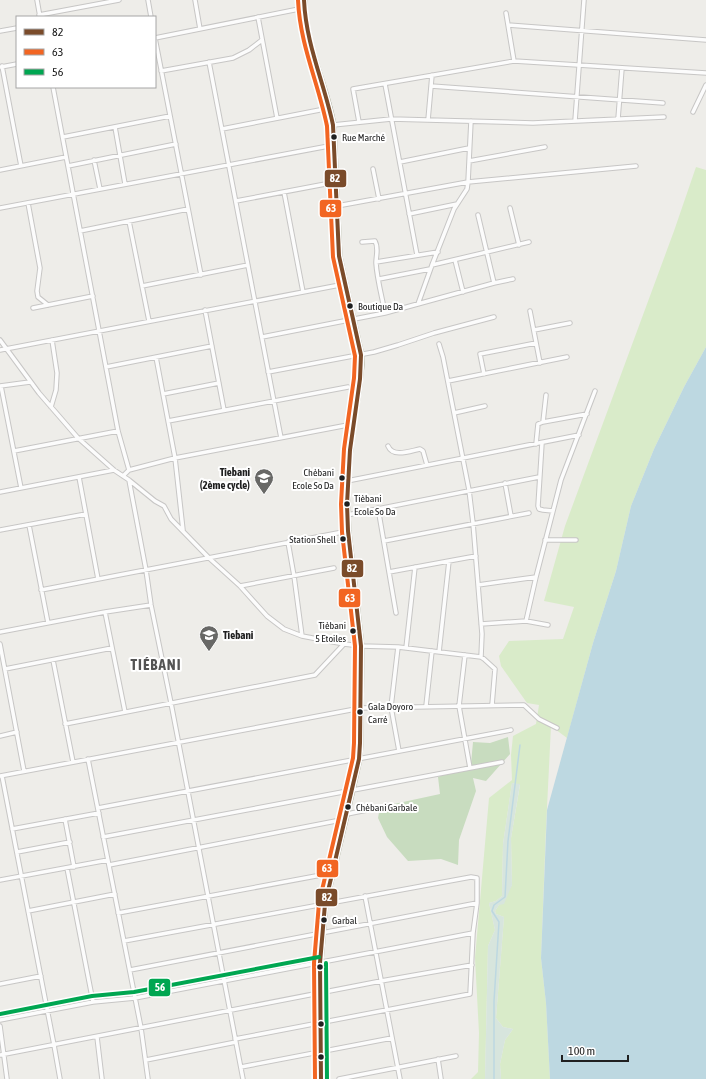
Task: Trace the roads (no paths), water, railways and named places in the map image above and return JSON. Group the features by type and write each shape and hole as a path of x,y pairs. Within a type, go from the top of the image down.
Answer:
{"main road":[{"path":"304,0 308,33 330,108 333,125 339,256 361,355 361,374 353,424 347,481 348,531 361,646 359,759 325,904 320,962 321,1079"}],"street":[{"path":"37,0 40,16 119,0"},
{"path":"148,0 151,16"},
{"path":"195,0 200,29"},
{"path":"575,121 584,0"},
{"path":"156,39 304,8"},
{"path":"506,13 514,61"},
{"path":"258,17 277,118"},
{"path":"508,25 706,40"},
{"path":"0,31 16,28"},
{"path":"162,71 233,58 249,50 262,40"},
{"path":"156,44 201,275"},
{"path":"359,122 354,90 514,61 706,73"},
{"path":"209,62 281,438"},
{"path":"16,64 1,67 21,166"},
{"path":"618,119 622,68"},
{"path":"428,120 432,76"},
{"path":"385,84 417,255"},
{"path":"693,112 706,85"},
{"path":"431,86 663,103"},
{"path":"53,88 118,431 129,470"},
{"path":"222,129 330,108"},
{"path":"63,137 170,116"},
{"path":"333,125 391,119 533,123 664,117"},
{"path":"418,304 454,209 467,189 470,121"},
{"path":"115,127 125,184"},
{"path":"68,166 176,144"},
{"path":"0,208 334,145"},
{"path":"469,161 545,147"},
{"path":"400,162 470,148"},
{"path":"0,170 66,157"},
{"path":"94,160 100,189"},
{"path":"337,206 468,182 636,166"},
{"path":"373,169 378,199"},
{"path":"236,201 336,182"},
{"path":"284,192 303,292"},
{"path":"28,203 40,268 37,291 38,297 48,305"},
{"path":"409,214 458,204"},
{"path":"510,208 518,245"},
{"path":"80,231 188,209"},
{"path":"478,215 494,284"},
{"path":"129,221 149,321"},
{"path":"362,242 375,241 378,248 376,262 385,313"},
{"path":"379,279 529,242"},
{"path":"376,262 438,252"},
{"path":"455,260 463,292"},
{"path":"142,286 248,266"},
{"path":"262,337 385,313 513,280"},
{"path":"0,350 345,284"},
{"path":"33,308 92,296"},
{"path":"205,310 224,410"},
{"path":"530,310 540,363"},
{"path":"268,372 361,355 440,331 494,317"},
{"path":"534,330 570,323"},
{"path":"0,340 30,382 78,438 114,470 155,501 164,506 171,519 208,558 240,586 267,616 284,628 302,636 361,646 398,647 481,657 495,669 492,705"},
{"path":"51,407 56,390 57,373 52,340"},
{"path":"484,374 480,354 536,343"},
{"path":"439,344 443,356 469,490 482,634 481,657"},
{"path":"106,367 212,346"},
{"path":"156,357 175,458 183,531"},
{"path":"448,381 567,357"},
{"path":"21,488 1,386 30,382"},
{"path":"163,394 219,383"},
{"path":"168,421 348,387"},
{"path":"526,621 561,480 595,391"},
{"path":"543,422 546,395"},
{"path":"454,413 485,406"},
{"path":"536,444 538,424 587,414"},
{"path":"123,476 129,470 175,458 353,424"},
{"path":"14,451 118,431"},
{"path":"347,481 579,435"},
{"path":"542,443 538,506 539,509 553,511"},
{"path":"388,446 390,450 396,453 420,449 423,451 427,465"},
{"path":"0,492 114,470"},
{"path":"78,477 98,579"},
{"path":"347,515 539,477"},
{"path":"129,480 151,605 172,703 243,1079"},
{"path":"505,483 511,516"},
{"path":"378,508 396,613"},
{"path":"384,541 529,513"},
{"path":"0,530 86,514"},
{"path":"29,525 48,623"},
{"path":"41,590 348,531"},
{"path":"545,540 576,540"},
{"path":"288,542 302,636"},
{"path":"389,572 476,556"},
{"path":"438,652 449,561"},
{"path":"406,648 415,567"},
{"path":"240,586 334,568"},
{"path":"478,585 536,577"},
{"path":"0,632 105,612 151,605"},
{"path":"105,612 125,712"},
{"path":"481,624 526,621 548,625"},
{"path":"0,644 24,771"},
{"path":"65,724 315,675 344,644"},
{"path":"398,647 391,707 399,751"},
{"path":"5,669 112,648"},
{"path":"426,706 432,651"},
{"path":"465,655 459,706 470,768"},
{"path":"53,660 73,762"},
{"path":"60,1079 22,876 1,776 361,708 524,705 539,719 557,728"},
{"path":"12,829 65,819 98,810 188,791 511,730"},
{"path":"0,736 17,732"},
{"path":"88,759 141,1028 148,1079"},
{"path":"103,837 502,762"},
{"path":"0,880 199,847 346,816 372,809"},
{"path":"65,819 74,867"},
{"path":"17,852 70,842"},
{"path":"67,868 93,1002"},
{"path":"118,913 332,873"},
{"path":"124,941 471,877 477,878 477,903 470,994 235,1040 146,1060"},
{"path":"28,911 115,894"},
{"path":"365,896 400,1079"},
{"path":"130,970 477,903"},
{"path":"0,1020 93,1002 135,998 474,933"},
{"path":"2,1055 381,981 472,965"},
{"path":"0,984 41,976"},
{"path":"0,1026 2,1055 7,1079"},
{"path":"97,1037 102,1079"},
{"path":"241,1067 392,1038"},
{"path":"339,1079 456,1056"},
{"path":"438,1060 441,1079"}],"water":[{"path":"706,347 706,1079 550,1079 546,1003 541,958 547,810 593,643 616,571 631,506 654,449 684,387"}],"waterway":[{"path":"494,1079 494,1001 499,922 492,911 494,905 505,897 508,841 520,745"}],"place":[{"name":"Rue Marché","path":"334,137"},
{"name":"Boutique Da","path":"350,306"},
{"name":"Chèbani Ecole So Da","path":"342,478"},
{"name":"Tiebani (2ème cycle)","path":"264,495"},
{"name":"Tièbani Ecole So Da","path":"347,504"},
{"name":"Station Shell","path":"343,539"},
{"name":"Tièbani 5 Etoiles","path":"353,631"},
{"name":"Tiebani","path":"209,652"},
{"name":"Gala Doyoro Carré","path":"360,712"},
{"name":"Chèbani Garbale","path":"348,807"},
{"name":"Garbal","path":"324,920"}],"district":[{"name":"TIÉBANI","path":"156,665"}]}
